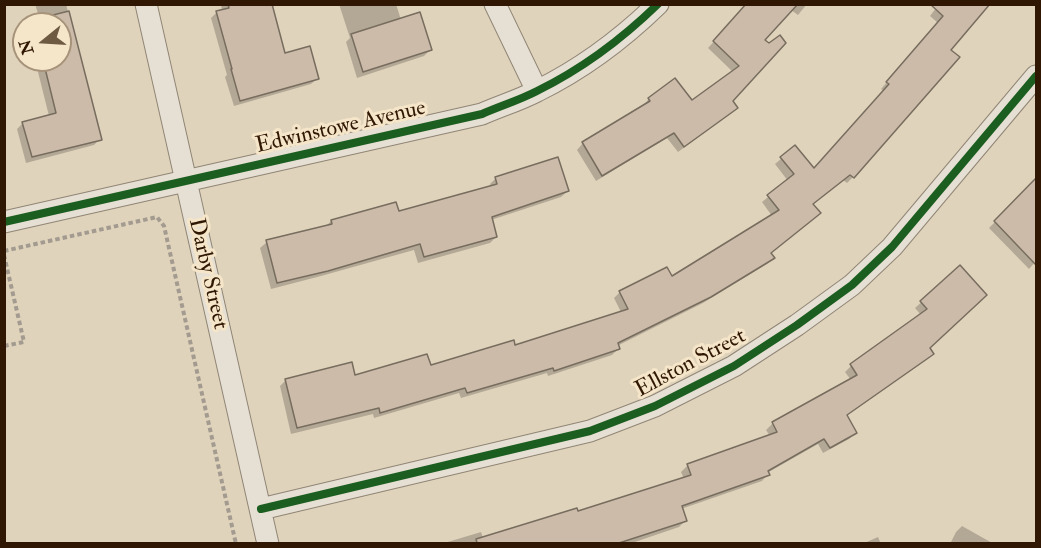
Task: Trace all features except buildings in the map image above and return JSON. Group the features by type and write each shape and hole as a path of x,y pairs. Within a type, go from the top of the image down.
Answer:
{"street":[{"name":"Darby Street","path":"146,4 268,543"},
{"path":"495,4 537,91"},
{"name":"Edwinstowe Avenue","path":"4,222 482,114 537,91 591,61 658,4"},
{"name":"Ellston Street","path":"261,509 590,431 655,406 734,366 797,325 852,285 892,247 1036,76"}],"path":[{"path":"4,346 24,342 4,253 157,217 164,226 236,543"}],"cycle path":[{"path":"4,222 482,114 530,94 570,73 616,41 658,4"},
{"path":"261,509 590,431 655,406 734,366 797,325 852,285 892,247 1036,76"}]}
